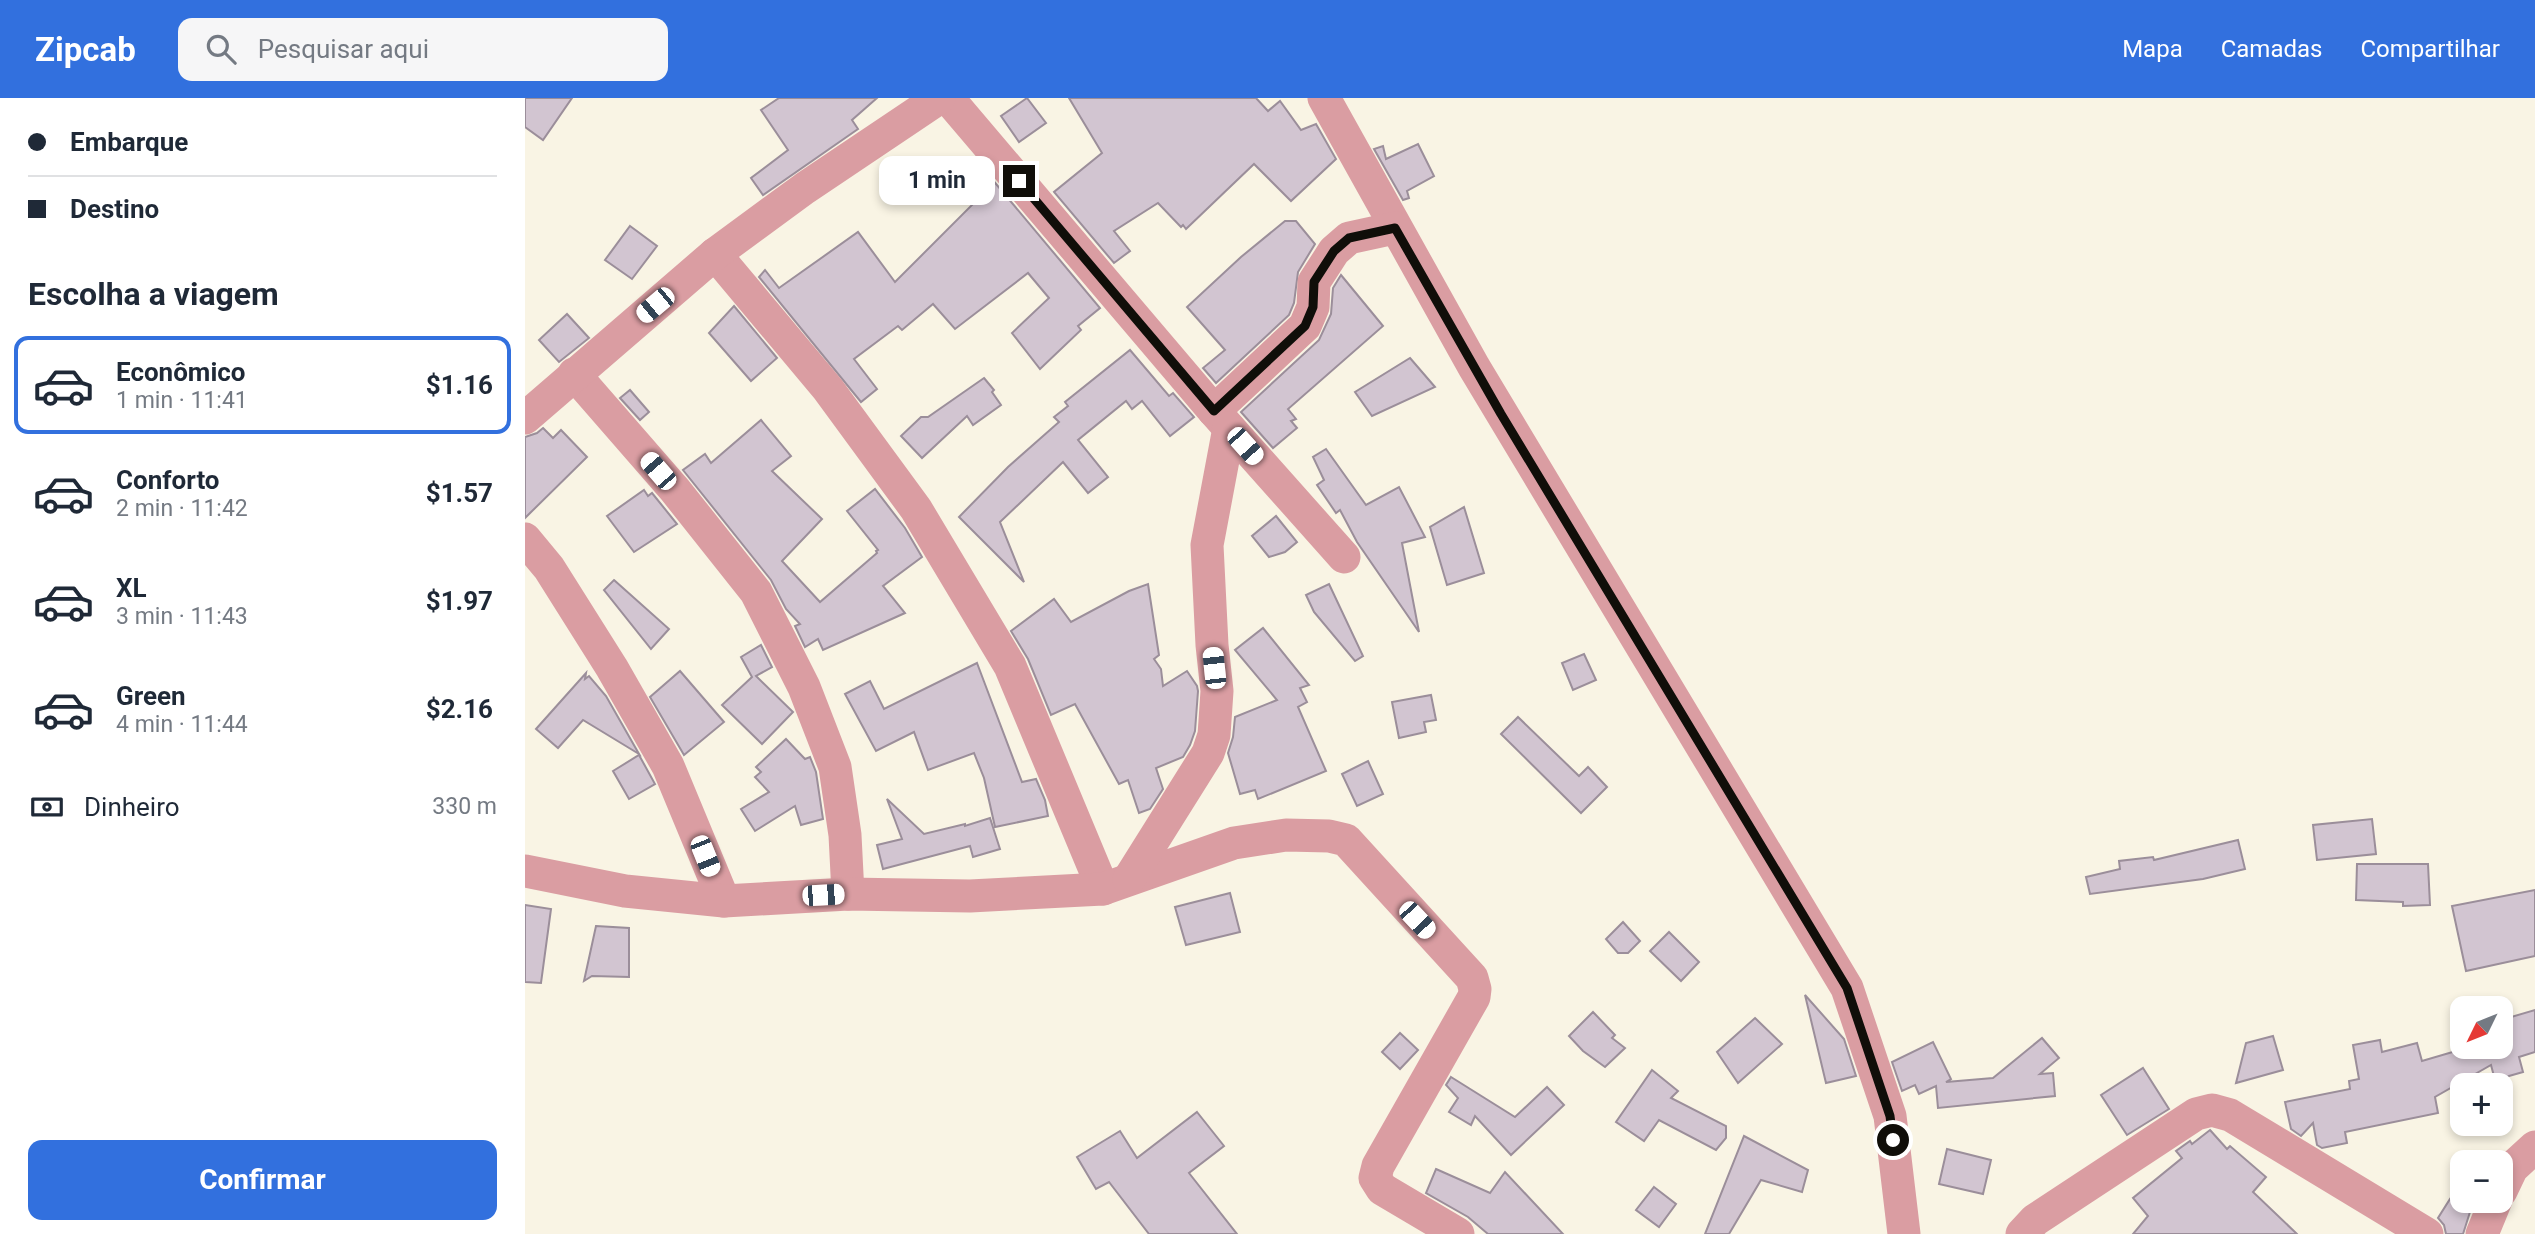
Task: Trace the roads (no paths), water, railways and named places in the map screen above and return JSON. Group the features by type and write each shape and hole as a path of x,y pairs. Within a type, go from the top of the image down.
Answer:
{"street":[{"path":"525,418 715,254 805,188 939,98"},
{"path":"948,98 1221,419 1344,557"},
{"path":"1324,98 1495,402 1847,988 1890,1116 1904,1234"},
{"path":"1116,884 1208,752 1214,735 1217,691 1207,545 1221,419 1305,326 1313,307 1314,282 1334,251 1349,238 1395,228"},
{"path":"715,254 828,389 916,509 1010,666 1116,884"},
{"path":"574,374 675,490 756,592 804,687 835,767 845,835 848,894"},
{"path":"525,539 549,568 612,668 668,766 724,901"},
{"path":"525,871 625,891 724,901 848,894 970,896 1116,884 1234,843 1286,835 1329,836 1346,840 1472,978 1474,997 1378,1166 1375,1178 1382,1189 1458,1234"},
{"path":"2022,1234 2035,1220 2138,1150 2196,1114 2212,1110 2230,1115 2427,1234"},
{"path":"2513,1167 2535,1147"},
{"path":"2482,1234 2491,1213"}]}
